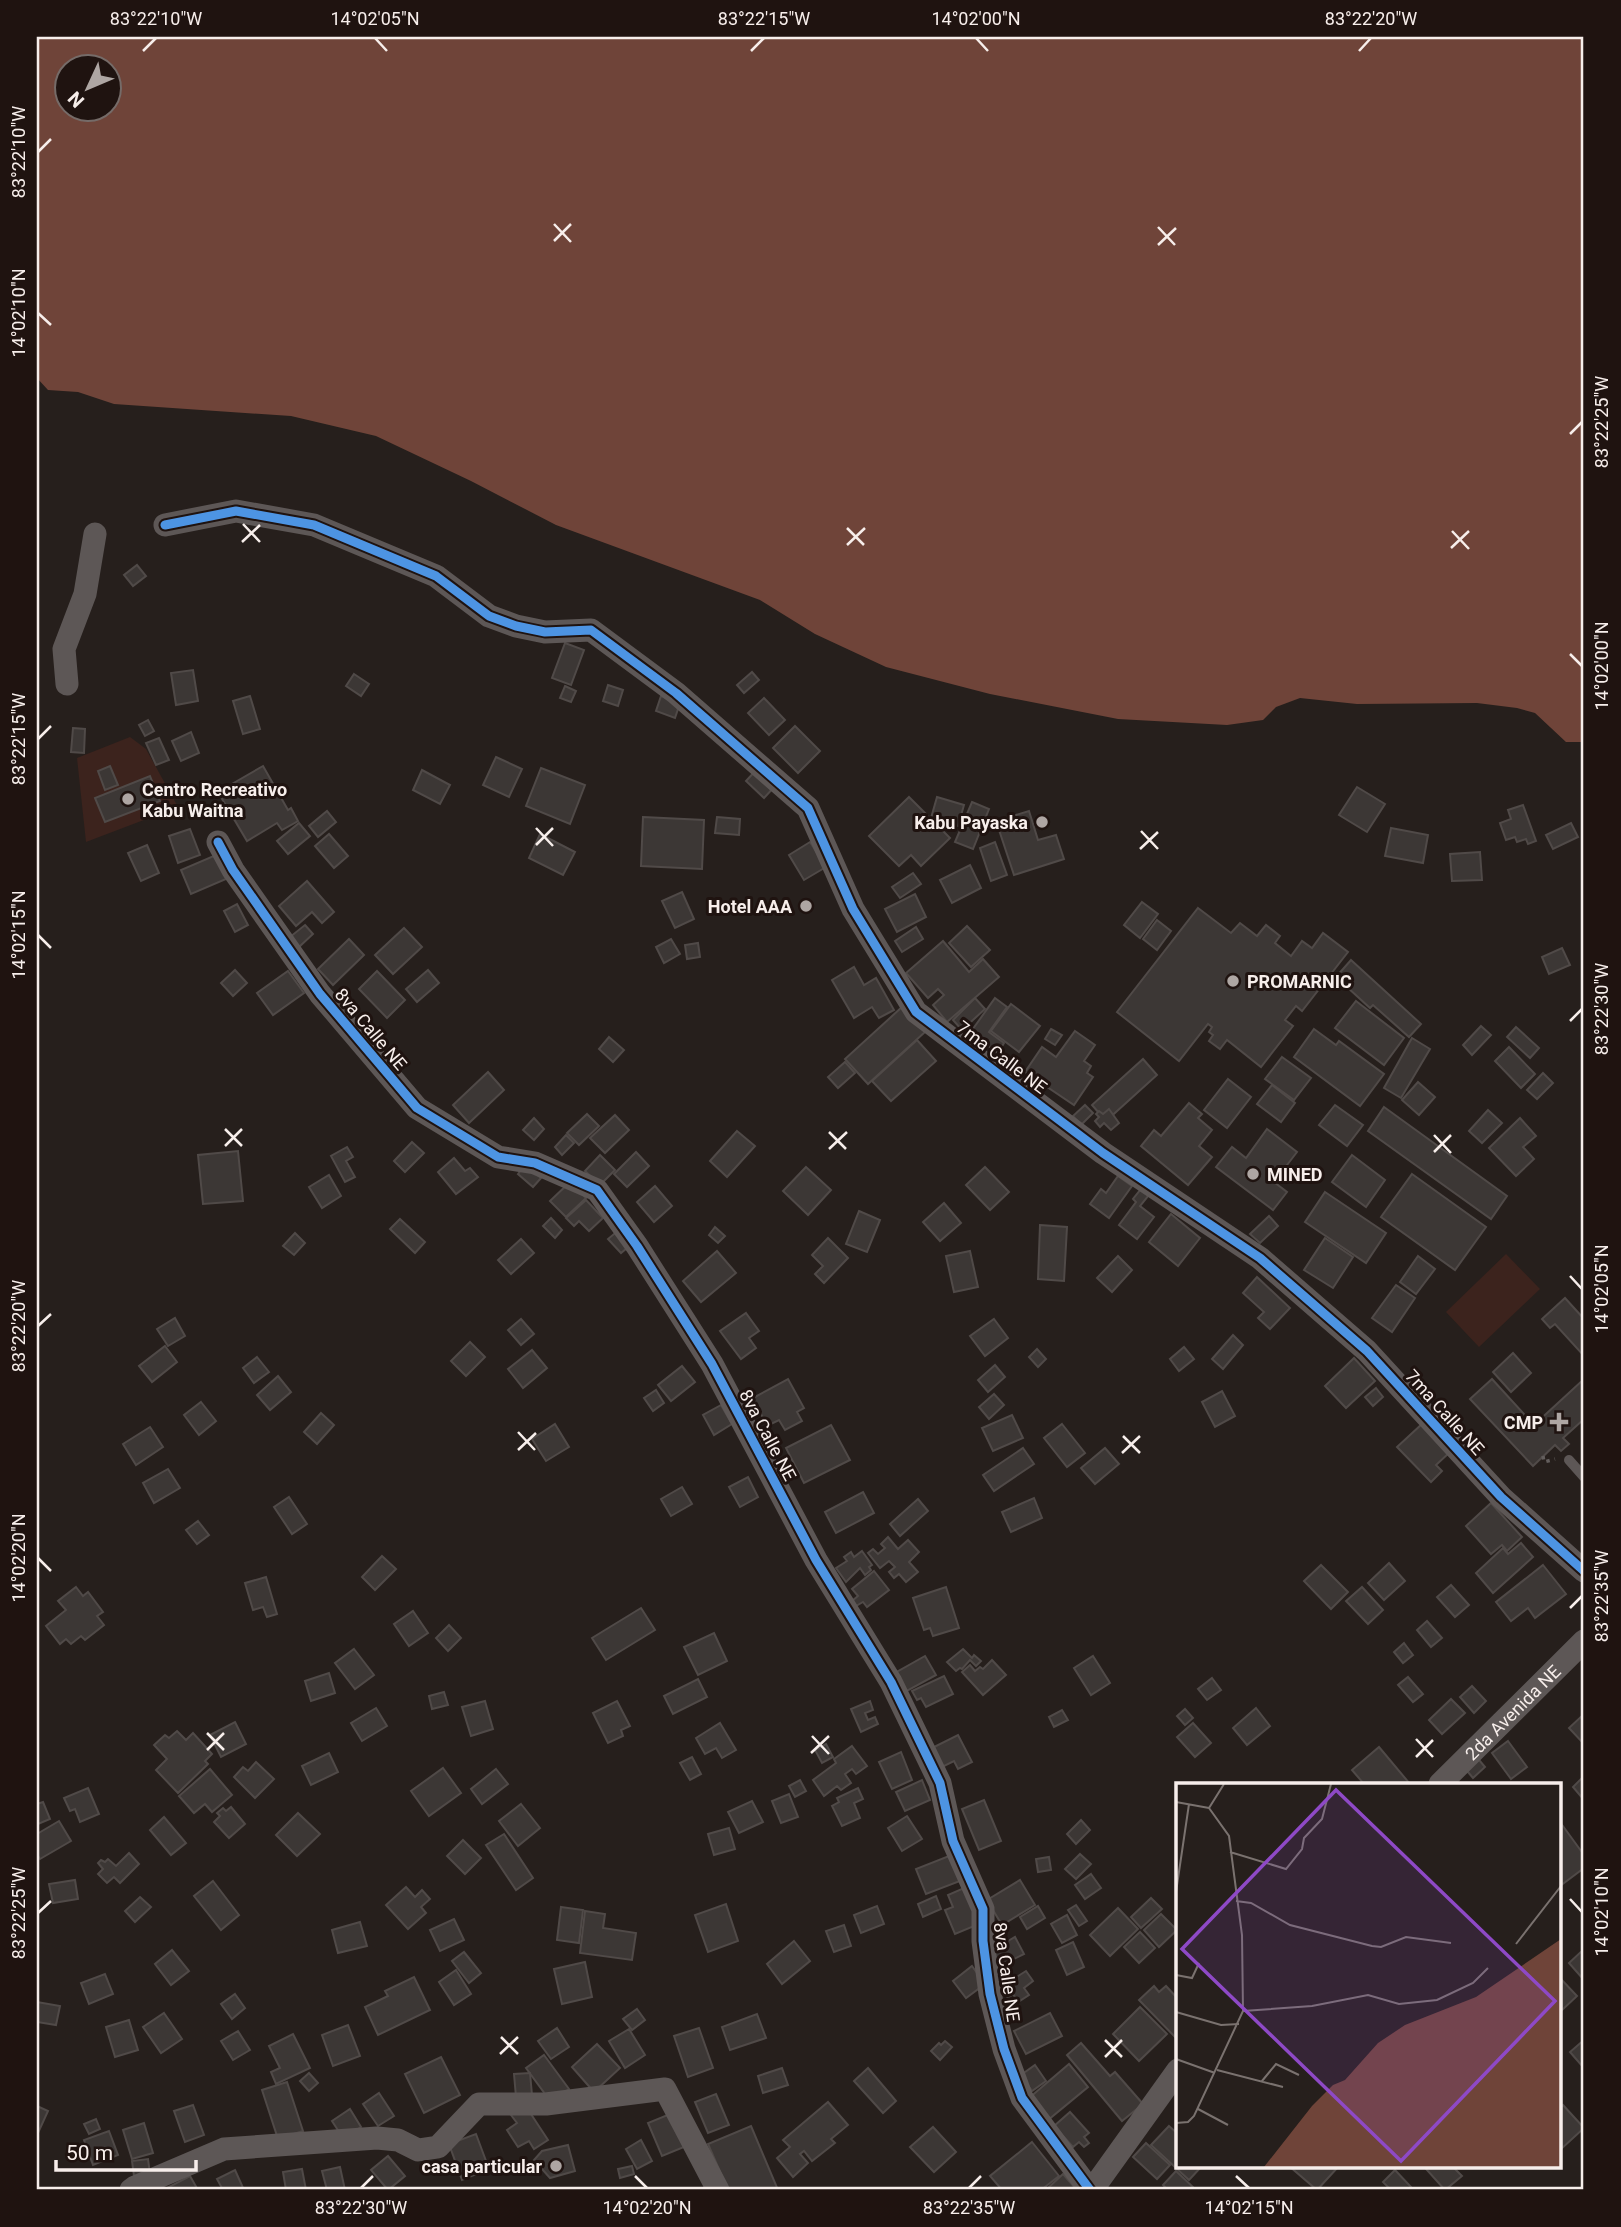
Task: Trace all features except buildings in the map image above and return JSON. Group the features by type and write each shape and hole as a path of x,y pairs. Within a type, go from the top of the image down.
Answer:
{"street":[{"name":"7ma Calle NE","path":"165,524 236,511 314,525 436,576 489,616 516,626 545,632 591,630 676,693 808,808 853,909 916,1012 1103,1153 1260,1258 1367,1351 1501,1497 1584,1571"},
{"path":"66,684 64,649 85,594 95,534"},
{"name":"8va Calle NE","path":"218,842 233,870 320,994 417,1108 498,1157 535,1163 597,1190 637,1246 712,1364 816,1560 891,1682 929,1760 940,1783 953,1841 983,1909 990,1994 1004,2049 1022,2098 1091,2190"},
{"name":"2da Avenida NE","path":"1441,1783 1584,1641"},
{"path":"1091,2190 1176,2073"},
{"path":"131,2190 224,2149 377,2138 398,2140 418,2150 438,2147 479,2104 546,2104 666,2089 718,2190"}],"lane":[{"path":"1569,1460 1584,1477"}],"shaded area":[{"path":"37,37 1584,37 1584,742 1566,742 1535,713 1477,703 1357,704 1300,698 1276,707 1263,720 1227,725 1118,719 990,694 886,667 815,634 760,600 556,525 376,436 291,416 114,404 78,392 48,390 37,378"},
{"path":"130,737 146,749 178,807 86,842 77,758"},
{"path":"1506,1254 1540,1289 1479,1347 1446,1312"}],"cycle path":[{"path":"165,525 236,511 314,525 436,576 489,616 516,626 545,632 591,630 676,693 808,808 853,909 916,1012 1103,1153 1260,1258 1367,1351 1501,1497 1584,1571"},
{"path":"218,842 233,870 320,994 417,1108 498,1157 535,1163 597,1190 637,1246 712,1364 816,1560 891,1682 940,1783 953,1841 983,1909 983,1941 990,1994 1004,2049 1022,2098 1090,2190"}],"place":[{"name":"Centro Recreativo Kabu Waitna","path":"128,799"},
{"name":"Kabu Payaska","path":"1042,822"},
{"name":"Hotel AAA","path":"806,906"},
{"name":"PROMARNIC","path":"1233,981"},
{"name":"MINED","path":"1253,1174"},
{"name":"CMP","path":"1559,1422"},
{"name":"casa particular","path":"556,2166"}]}
